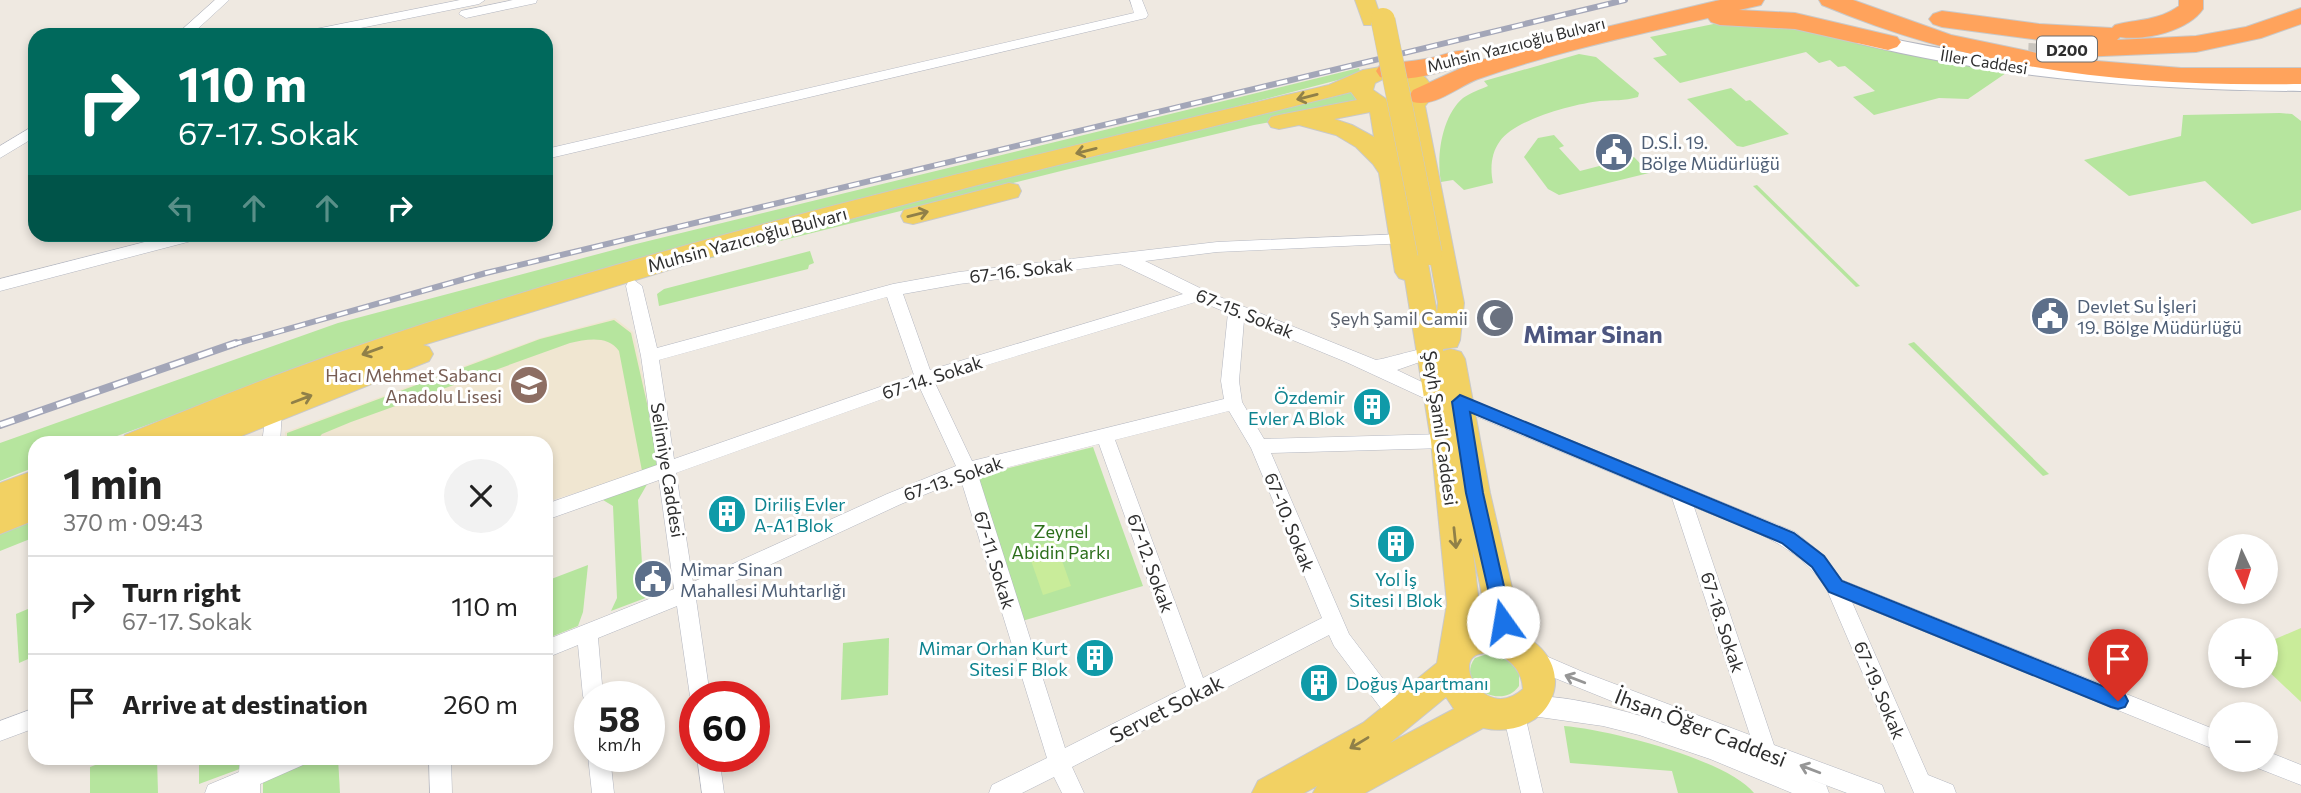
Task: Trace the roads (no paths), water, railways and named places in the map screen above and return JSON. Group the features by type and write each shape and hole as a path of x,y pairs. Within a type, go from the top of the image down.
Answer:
{"highway":[{"path":"1648,17 1693,0"},
{"path":"1648,17 1752,0"},
{"path":"1833,0 1891,26 2047,62 2163,76 2219,79 2301,76"},
{"name":"D200","path":"1833,0 1957,35 2072,50 2196,44 2252,33 2295,4"},
{"name":"D200","path":"1872,0 1936,18 1976,25 2100,35 2179,31 2295,4"},
{"path":"2075,34 2159,26 2185,14 2191,9 2191,0"},
{"path":"1648,17 1745,17 1796,21 1911,47 1980,54"},
{"name":"Muhsin Yazıcıoğlu Bulvarı","path":"1380,73 1440,64 1648,17"},
{"name":"Muhsin Yazıcıoğlu Bulvarı","path":"1418,100 1463,75 1648,17"},
{"path":"2099,60 2165,60 2224,54 2301,34"}],"main road":[{"name":"Şeyh Şamil Caddesi","path":"1374,10 1415,248 1436,344 1519,649"},
{"path":"1380,73 1364,80 1362,91 1378,105 1389,169 1415,248"},
{"name":"Muhsin Yazıcıoğlu Bulvarı","path":"153,436 373,351 600,278 955,184 1336,90 1380,73 1413,78 1421,86 1418,100 1398,108 1378,105 1264,125 634,286 431,349 210,436"},
{"path":"1423,152 1424,137 1433,111 1446,92 1463,75"},
{"path":"1418,100 1423,152 1451,303 1436,344"},
{"path":"1264,125 1306,121 1344,129 1371,145 1389,169"},
{"name":"Şeyh Şamil Caddesi","path":"1450,400 1445,441 1463,604 1454,662"},
{"path":"0,496 28,485"},
{"path":"0,521 28,510"},
{"path":"1270,793 1346,751 1399,716 1454,662 1468,642 1489,637 1519,649 1536,670 1539,685 1536,695 1331,793"},
{"path":"1454,662 1461,695 1508,710"}],"street":[{"path":"191,28 223,0"},
{"path":"341,28 479,0"},
{"path":"394,28 531,0"},
{"path":"553,152 1141,15 1136,0"},
{"name":"İller Caddesi","path":"1796,21 1902,48 2064,73 2152,83 2301,85"},
{"path":"0,153 28,135"},
{"path":"0,285 168,242"},
{"name":"67-16. Sokak","path":"650,356 893,290 959,278 1217,247 1415,248"},
{"name":"67-15. Sokak","path":"1114,258 1145,268 1200,295 1680,493"},
{"name":"Selimiye Caddesi","path":"634,286 650,356 698,681"},
{"name":"67-11. Sokak","path":"893,290 924,378 967,470 1059,763 1073,793"},
{"name":"67-14. Sokak","path":"553,510 924,378 1200,295"},
{"name":"67-10. Sokak","path":"1237,310 1230,381 1233,403 1259,446 1332,623 1351,655 1399,716"},
{"path":"1376,367 1400,363 1436,344"},
{"name":"67-13. Sokak","path":"553,646 686,594 894,499 967,470 1233,403"},
{"path":"271,436 273,410"},
{"name":"67-12. Sokak","path":"1104,434 1198,692"},
{"path":"1259,446 1445,441"},
{"name":"67-19. Sokak","path":"1680,493 1788,538 1818,562 1835,586 1922,788"},
{"name":"67-18. Sokak","path":"1680,493 1766,752"},
{"path":"1835,586 2208,737"},
{"name":"Servet Sokak","path":"1000,793 1332,623"},
{"path":"587,632 592,681"},
{"name":"İhsan Öğer Caddesi","path":"1519,649 1556,672 1874,793"},
{"path":"1508,710 1532,793"},
{"name":"İhsan Öğer Caddesi","path":"1508,710 1584,711 1663,733 1779,784 1818,793"},
{"path":"0,732 28,721"},
{"path":"216,793 278,765"},
{"path":"440,765 441,793"},
{"path":"2278,766 2301,775"},
{"path":"601,772 603,793"},
{"path":"710,772 713,793"},
{"path":"1922,788 1945,793"}],"tunnel":[{"path":"2028,57 2099,60"}],"railway":[{"path":"231,345 486,273 1625,0"},
{"path":"0,425 236,343"}],"place":[{"name":"D.S.İ. 19. Bölge Müdürlüğü","path":"1614,152"},
{"name":"Devlet Su İşleri 19. Bölge Müdürlüğü","path":"2050,316"},
{"name":"Şeyh Şamil Camii","path":"1495,318"},
{"name":"Hacı Mehmet Sabancı Anadolu Lisesi","path":"529,385"},
{"name":"Özdemir Evler A Blok","path":"1372,407"},
{"name":"Diriliş Evler A-A1 Blok","path":"727,514"},
{"name":"Yol İş Sitesi I Blok","path":"1396,544"},
{"name":"Mimar Sinan Mahallesi Muhtarlığı","path":"653,579"},
{"name":"Mimar Orhan Kurt Sitesi F Blok","path":"1095,658"},
{"name":"Doğuş Apartmanı","path":"1319,683"}],"district":[{"name":"Mimar Sinan","path":"1593,333"}],"park label":[{"name":"Zeynel Abidin Parkı","path":"1061,541"}]}
